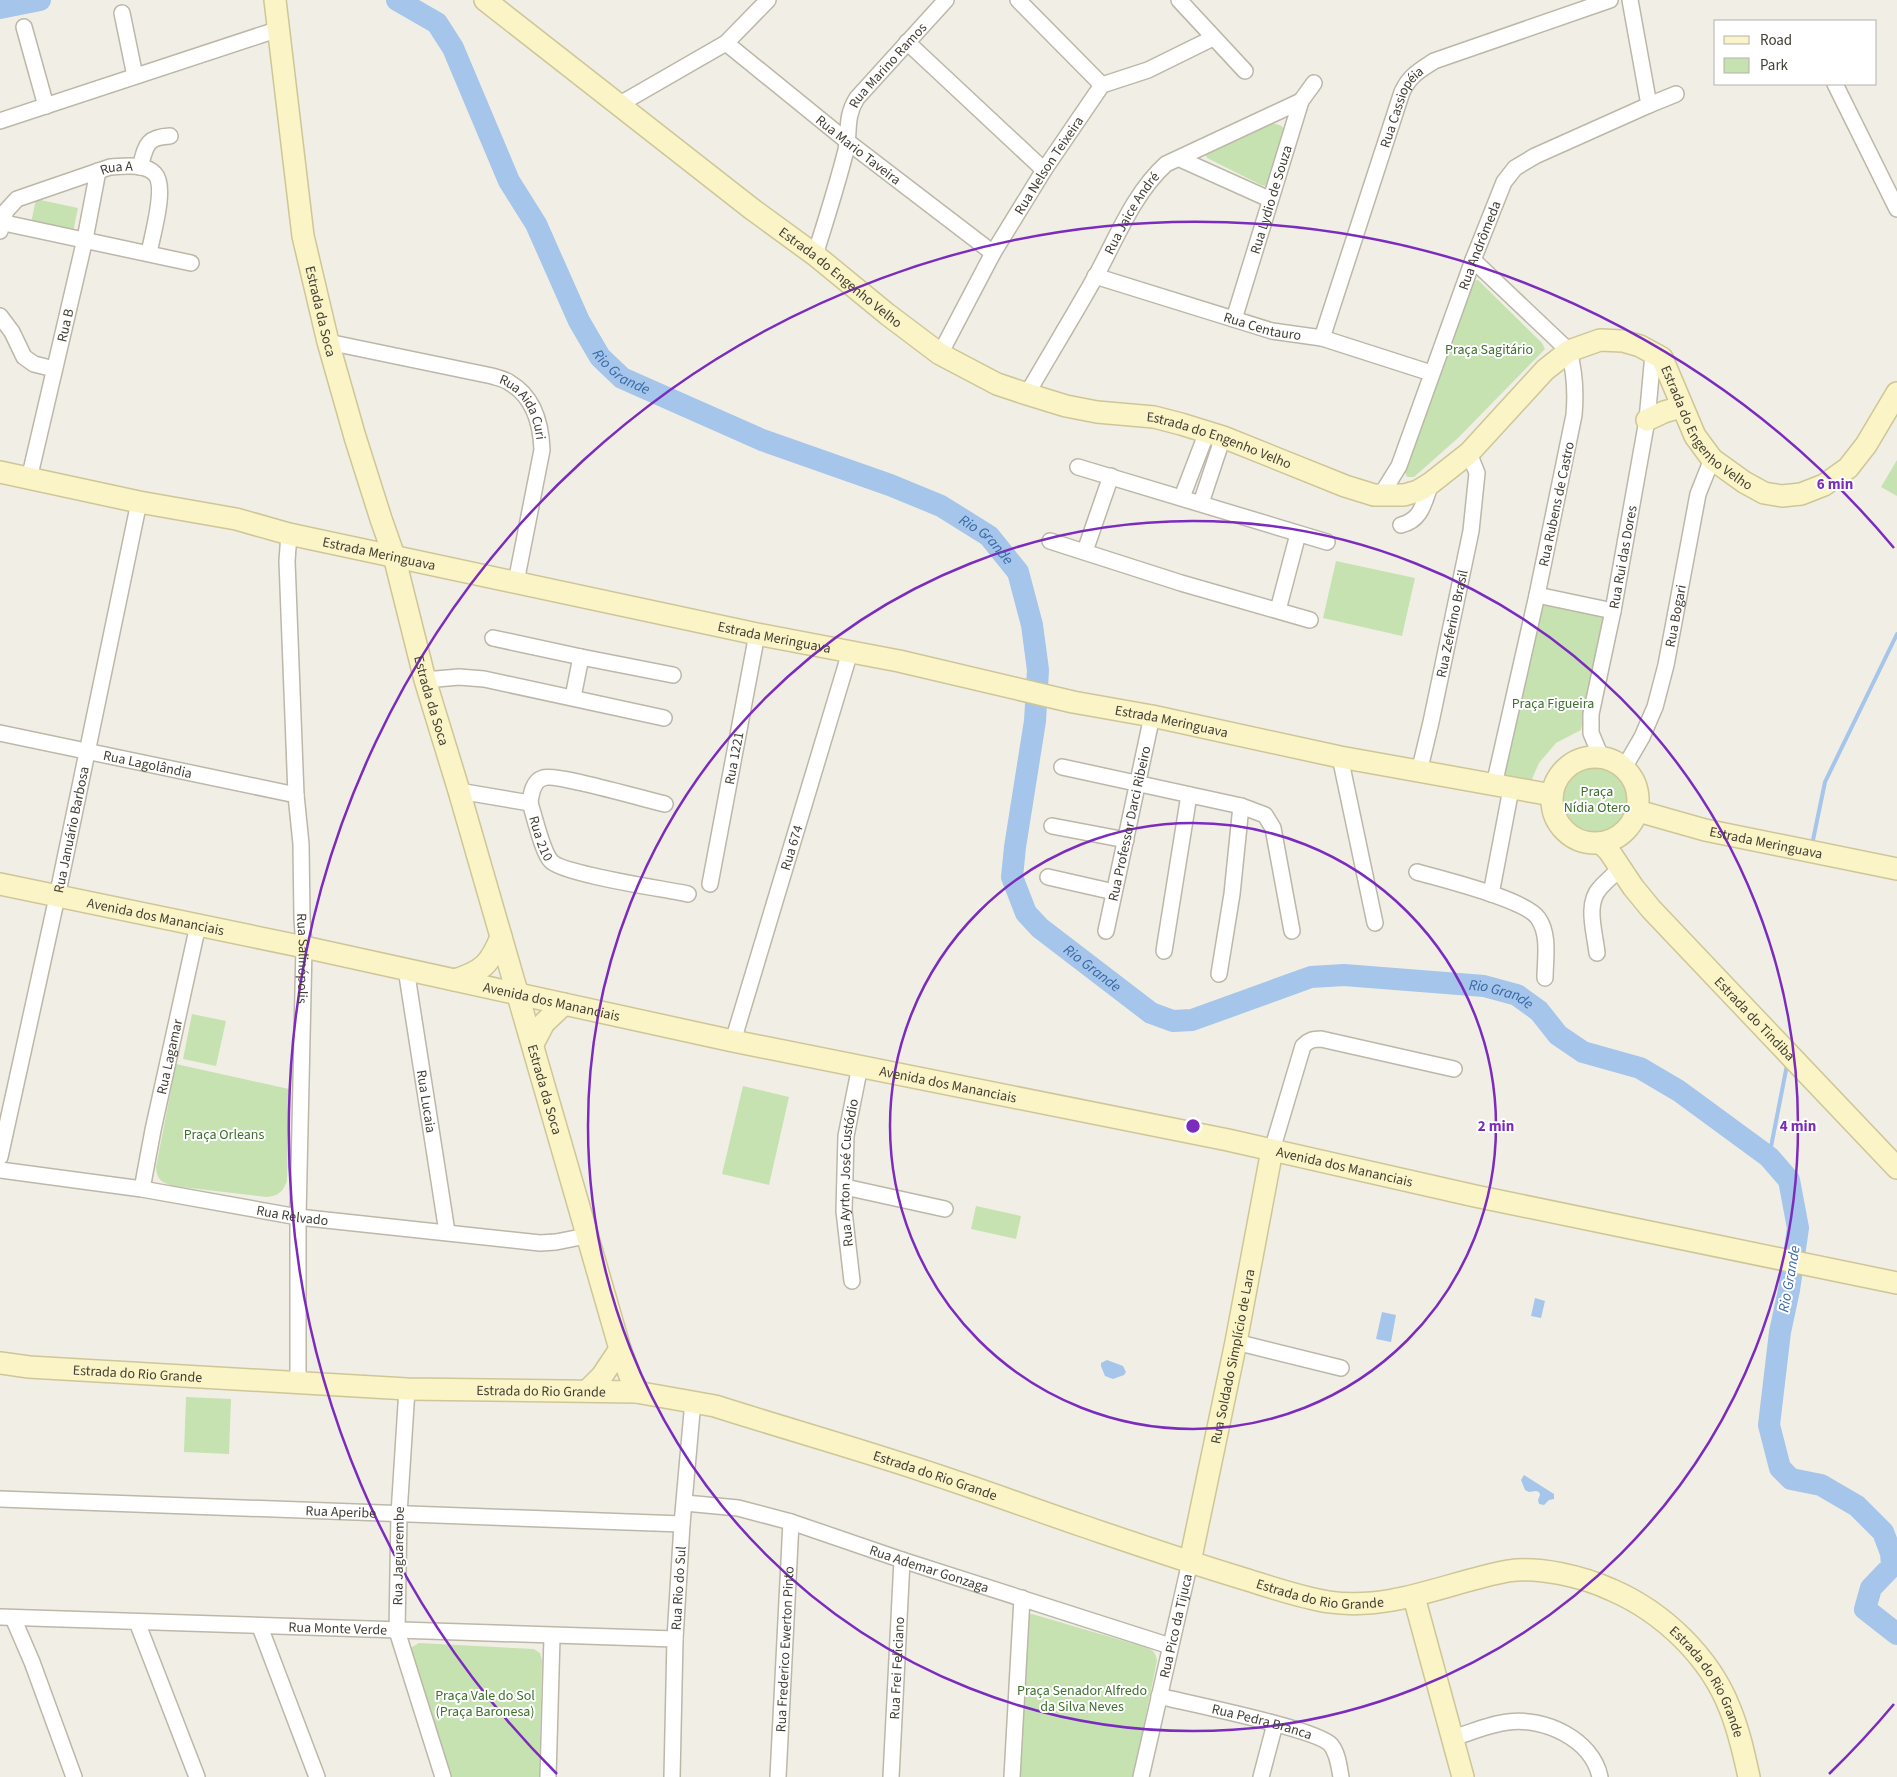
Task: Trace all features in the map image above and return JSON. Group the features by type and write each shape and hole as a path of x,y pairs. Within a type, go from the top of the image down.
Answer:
{"street":[{"name":"Estrada do Engenho Velho","path":"485,0 940,354 997,384 1027,394 1066,406 1105,413 1154,417 1215,435 1345,486 1381,495 1404,495 1418,492 1431,484 1469,453 1545,370 1568,351 1600,340 1623,341 1640,346 1662,358 1695,436 1712,459 1744,482 1764,493 1782,496 1801,494 1824,485 1848,468 1866,445 1897,393"},
{"path":"620,104 726,43 768,0"},
{"name":"Rua Marino Ramos","path":"815,255 836,191 848,142 850,109 857,98 906,42 946,0"},
{"path":"1018,0 1102,85 1148,70 1213,38"},
{"path":"1179,0 1245,71"},
{"name":"Rua Cassiopéia","path":"1322,338 1402,92 1408,81 1415,73 1434,61 1610,0"},
{"path":"1630,0 1649,106"},
{"path":"122,13 135,76"},
{"path":"0,121 135,76 277,13"},
{"name":"Estrada da Soca","path":"277,13 303,236 328,342 364,464 394,556 425,680 460,791 586,1236 620,1350 636,1392"},
{"path":"24,27 46,106"},
{"path":"906,42 1044,170"},
{"name":"Rua Mario Taveira","path":"726,43 848,142 993,254"},
{"name":"Rua Lydio de Souza","path":"1234,318 1300,101 1314,83"},
{"name":"Rua Nelson Teixeira","path":"940,354 993,254 1044,170 1102,85"},
{"path":"1836,85 1897,209"},
{"name":"Rua Andrômeda","path":"1381,495 1399,466 1431,373 1504,182 1515,168 1535,156 1676,94"},
{"name":"Rua Jaice André","path":"1027,394 1140,194 1154,175 1166,164 1300,101"},
{"path":"140,167 149,142 152,139 170,136"},
{"path":"1180,159 1269,199"},
{"name":"Rua A","path":"2,221 17,199 98,171 122,166 140,167 151,170 158,178 160,186 159,202 149,253"},
{"name":"Rua B","path":"29,479 85,239 98,171"},
{"path":"2,221 191,263"},
{"path":"1473,260 1568,351"},
{"name":"Rua Centauro","path":"1095,276 1272,331 1322,338 1431,373"},
{"path":"0,316 12,332 24,357 34,364 54,369"},
{"name":"Rua Aida Curi","path":"328,342 492,376 510,382 524,394 537,412 542,436 542,450 516,582"},
{"name":"Rua Rubens de Castro","path":"1492,894 1502,787 1537,595 1574,415 1576,390 1574,368 1568,351"},
{"name":"Rua Rui das Dores","path":"1601,757 1591,733 1590,724 1613,611 1647,420 1653,354"},
{"path":"1647,420 1681,406"},
{"name":"Rua Zeferino Brasil","path":"1419,772 1471,530 1478,474 1491,431"},
{"path":"1182,497 1215,435"},
{"path":"1201,503 1215,435"},
{"path":"1469,453 1478,474"},
{"name":"Rua Bogari","path":"1624,768 1642,737 1655,707 1666,665 1698,494 1712,459"},
{"name":"Rua Andrômeda","path":"1399,466 1404,495"},
{"path":"1078,467 1327,542"},
{"name":"Estrada Meringuava","path":"0,472 139,502 236,519 289,534 757,634 899,661 1073,702 1152,716 1340,757 1552,795"},
{"path":"1085,551 1111,476"},
{"path":"1401,525 1417,518 1431,484"},
{"name":"Rua Januário Barbosa","path":"0,1157 57,897 139,502"},
{"name":"Rua Salinópolis","path":"289,534 287,561 296,795 301,844 304,947 298,1217 298,1382"},
{"path":"1278,610 1298,534"},
{"path":"1050,542 1085,551 1181,583 1310,620"},
{"path":"1537,595 1613,611"},
{"name":"Rua 1221","path":"710,884 757,634"},
{"path":"493,638 673,675"},
{"name":"Rua 674","path":"733,1041 850,652"},
{"path":"573,697 581,657"},
{"path":"425,680 471,677 573,697 664,718"},
{"name":"Rua Professor Darci Ribeiro","path":"1106,931 1152,716"},
{"name":"Rua Lagolândia","path":"0,733 296,795"},
{"path":"1340,757 1375,924"},
{"path":"1601,757 1613,760 1624,768 1634,780 1639,796 1638,811 1630,826 1609,840 1585,842 1571,836 1560,825 1553,811 1552,795 1557,779 1568,766 1584,758 1601,757"},
{"path":"1062,767 1241,806 1265,815 1273,828 1292,931"},
{"path":"530,804 534,787 538,781 547,777 573,781 665,804"},
{"name":"Rua 210","path":"460,791 530,804 547,856 557,866 589,875 688,894"},
{"path":"1164,951 1189,795"},
{"path":"1219,974 1232,894 1241,806"},
{"name":"Estrada Meringuava","path":"1638,811 1706,830 1897,869"},
{"path":"1052,826 1126,840"},
{"name":"Estrada do Tindiba","path":"1609,840 1619,866 1650,908 1897,1168"},
{"path":"1597,953 1592,914 1594,898 1599,889 1619,866"},
{"path":"1417,872 1492,894 1525,907 1538,916 1544,929 1546,946 1545,978"},
{"path":"1048,877 1114,892"},
{"name":"Avenida dos Mananciais","path":"0,884 304,947 733,1041 1272,1150 1475,1196 1897,1283"},
{"name":"Rua Lagamar","path":"142,1189 198,925"},
{"path":"455,980 473,974 485,966 494,954 501,938"},
{"name":"Rua Lucaia","path":"406,969 447,1232"},
{"path":"532,1044 544,1023 564,1004"},
{"path":"1272,1150 1303,1046 1308,1041 1321,1039 1454,1069"},
{"name":"Rua Ayrton José Custódio","path":"852,1281 844,1212 846,1136 860,1066"},
{"name":"Rua Soldado Simplício de Lara","path":"1190,1562 1236,1342 1272,1150"},
{"name":"Rua Relvado","path":"0,1170 142,1189 298,1217 540,1243 586,1236"},
{"path":"845,1188 945,1209"},
{"path":"1236,1342 1341,1368"},
{"path":"587,1391 602,1376 620,1350"},
{"name":"Estrada do Rio Grande","path":"0,1362 29,1367 407,1389 636,1392 693,1401 923,1470 1190,1562 1290,1593 1331,1602 1367,1602 1414,1597 1511,1571 1538,1570 1569,1576 1612,1590 1640,1604 1684,1639 1702,1659 1719,1686 1733,1716 1749,1777"},
{"name":"Rua Jaguarembe","path":"407,1389 399,1514 397,1631 443,1777"},
{"name":"Rua Rio do Sul","path":"672,1777 675,1640 682,1524 693,1401"},
{"name":"Rua Aperibe","path":"0,1499 682,1524"},
{"name":"Rua Ademar Gonzaga","path":"685,1503 738,1508 791,1522 902,1560 1170,1646"},
{"name":"Rua Frederico Ewerton Pinto","path":"778,1777 791,1522"},
{"name":"Rua Frei Feliciano","path":"892,1777 902,1560"},
{"name":"Rua Pico da Tijuca","path":"1141,1777 1190,1562"},
{"path":"1414,1597 1463,1777"},
{"path":"1012,1777 1022,1598"},
{"path":"6,1618 32,1662 74,1777"},
{"name":"Rua Monte Verde","path":"6,1618 675,1640"},
{"path":"137,1622 197,1777"},
{"path":"260,1626 318,1777"},
{"path":"548,1777 552,1636"},
{"name":"Rua Pedra Branca","path":"1159,1696 1320,1737 1330,1744 1336,1754 1341,1777"},
{"path":"1452,1738 1507,1722 1525,1721 1544,1725 1566,1734 1579,1744 1590,1755 1600,1777"},
{"path":"1261,1777 1275,1724"}],"green space":[{"path":"1270,123 1280,125 1287,131 1269,187 1261,185 1207,158 1205,153"},
{"path":"36,199 78,208 73,232 31,223"},
{"name":"Praça Sagitário","path":"1478,280 1542,343 1545,349 1458,438 1414,477 1407,477 1405,472 1472,281"},
{"path":"1897,460 1897,496 1881,487"},
{"path":"1336,561 1415,578 1402,636 1323,618"},
{"name":"Praça Figueira","path":"1551,601 1602,616 1603,622 1581,730 1556,743 1539,763 1532,779 1528,781 1506,777 1503,772 1540,611 1543,605"},
{"name":"Praça Nídia Otero","path":"1592,764 1611,766 1623,774 1630,785 1631,798 1629,810 1622,821 1612,829 1599,832 1575,825 1566,813 1563,804 1564,789 1568,780 1578,770"},
{"path":"192,1014 226,1021 216,1066 183,1059"},
{"name":"Praça Orleans","path":"176,1064 289,1089 287,1181 280,1193 266,1197 173,1186 160,1180 156,1167"},
{"path":"743,1086 789,1097 769,1185 722,1174"},
{"path":"976,1206 1021,1216 1016,1239 971,1229"},
{"path":"186,1397 231,1399 229,1454 184,1452"},
{"name":"Praça Senador Alfredo da Silva Neves","path":"1028,1614 1148,1648 1156,1656 1157,1661 1133,1777 1013,1777"},
{"name":"Praça Vale do Sol (Praça Baronesa)","path":"419,1643 534,1649 540,1653 542,1660 539,1777 448,1777 412,1654 412,1647"}],"water":[{"path":"1535,1298 1545,1301 1541,1318 1531,1316"},
{"path":"1382,1312 1396,1315 1391,1342 1376,1339"},
{"path":"1107,1360 1123,1366 1126,1372 1124,1375 1113,1379 1105,1376 1101,1363"},
{"path":"1524,1475 1554,1494 1554,1499 1549,1500 1544,1505 1539,1504 1539,1492 1525,1490 1521,1480"}],"waterway":[{"name":"Rio Grande","path":"0,8 40,0"},
{"name":"Rio Grande","path":"397,0 437,23 453,48 509,181 536,224 579,321 600,357 622,378 762,440 890,485 941,506 989,536 1018,572 1032,625 1038,670 1035,721 1012,877 1026,913 1040,928 1151,1013 1173,1021 1192,1020 1311,977 1344,975 1484,986 1517,995 1539,1011 1558,1035 1583,1052 1640,1068 1679,1091 1769,1157 1789,1180 1798,1228 1789,1290 1780,1332 1769,1425 1780,1468 1791,1479 1821,1485 1857,1506 1883,1532 1891,1553 1892,1566 1871,1588 1865,1609 1897,1634"},
{"path":"1813,840 1825,782 1897,634"},
{"path":"1769,1157 1787,1065"}]}
